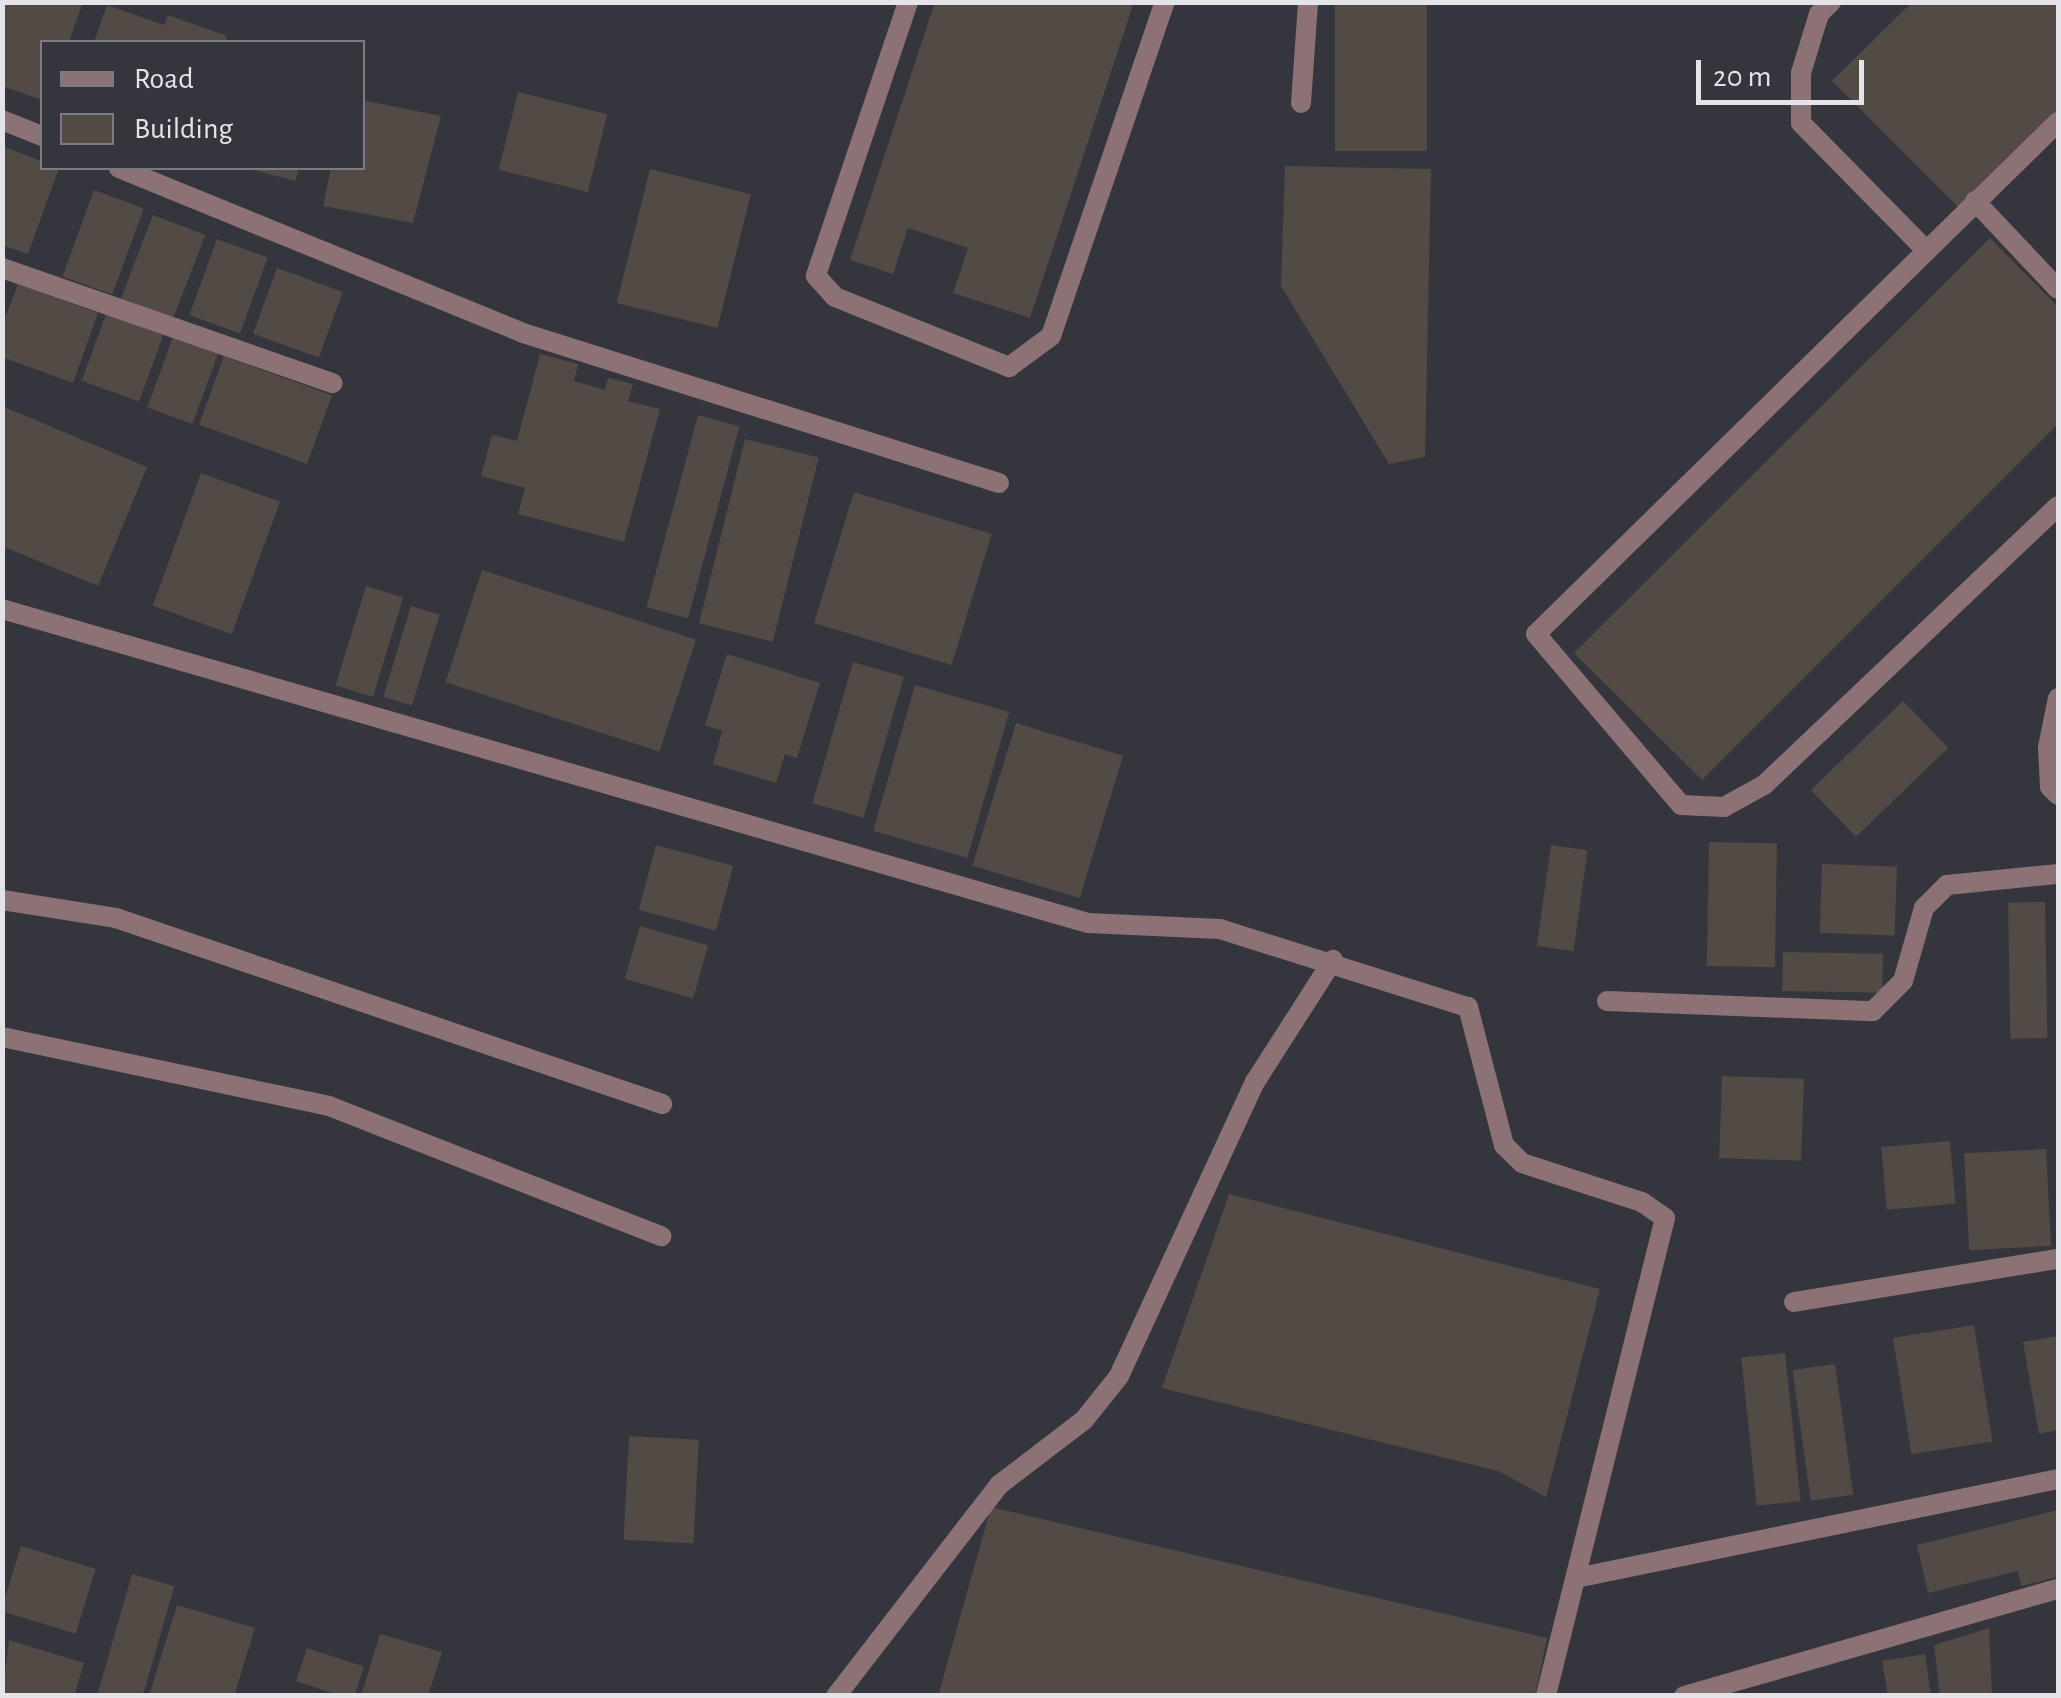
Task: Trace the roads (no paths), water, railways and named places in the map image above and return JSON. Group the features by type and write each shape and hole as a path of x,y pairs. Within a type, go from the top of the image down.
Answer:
{"street":[{"path":"908,2 816,276 835,296 1009,367 1051,336 1166,2"},
{"path":"1301,103 1308,2"},
{"path":"1831,2 1819,14 1800,74 1802,123 1924,248"},
{"path":"2,120 40,135"},
{"path":"2058,122 1924,248 1536,634 1681,805 1724,806 1764,785 2058,506"},
{"path":"124,170 523,334 998,483"},
{"path":"1975,201 2058,289"},
{"path":"2,268 333,383"},
{"path":"2,609 1088,923 1220,929 1333,960 1468,1007 1504,1145 1522,1162 1642,1202 1665,1218 1546,1696"},
{"path":"2058,698 2048,746 2050,787 2058,795"},
{"path":"1607,1001 1873,1011 1904,981 1924,908 1946,885 2058,874"},
{"path":"2,900 116,918 662,1104"},
{"path":"836,1696 1000,1485 1084,1420 1119,1376 1255,1082 1333,960"},
{"path":"2,1037 329,1106 661,1236"},
{"path":"1794,1302 2058,1259"},
{"path":"1576,1578 2058,1479"},
{"path":"1684,1696 2058,1589"}]}
